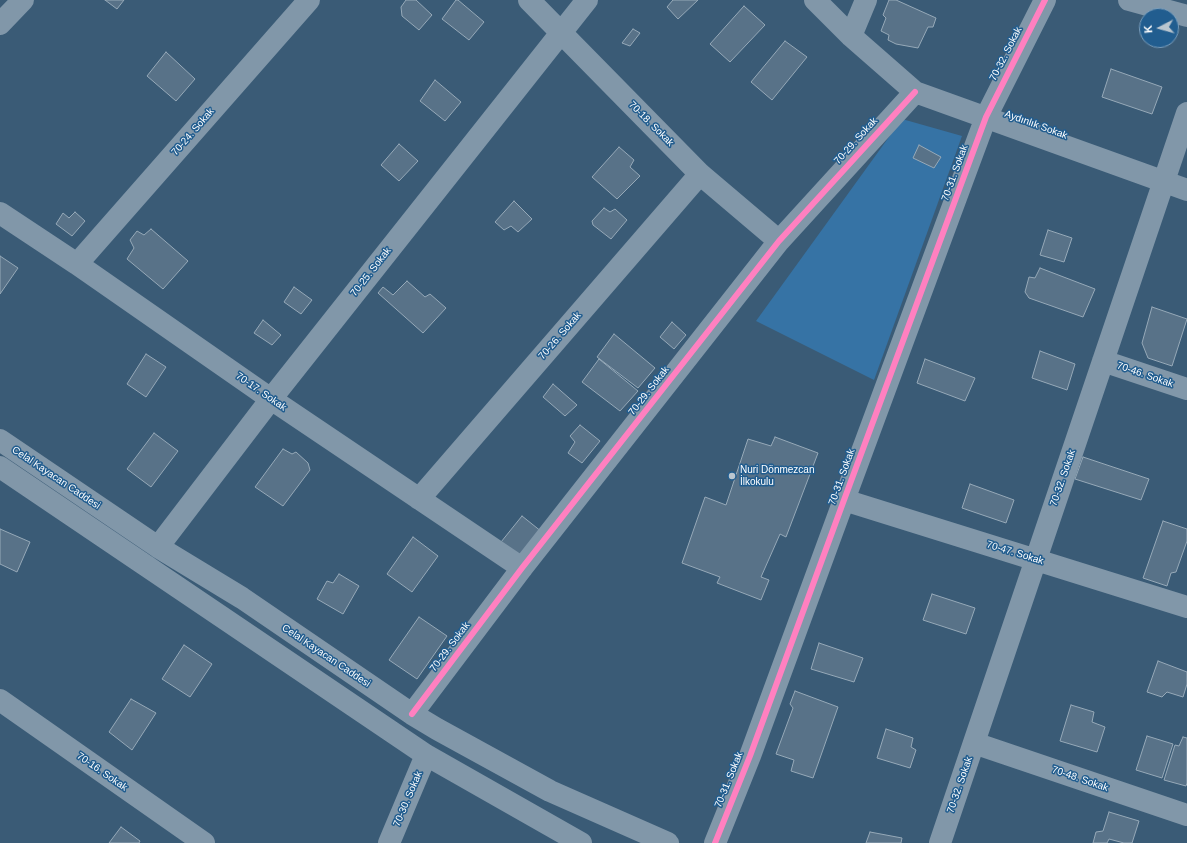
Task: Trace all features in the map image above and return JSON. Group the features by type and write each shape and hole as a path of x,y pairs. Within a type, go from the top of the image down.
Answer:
{"street":[{"path":"0,24 24,0"},
{"name":"70-24. Sokak","path":"76,264 309,0"},
{"name":"70-18. Sokak","path":"529,0 700,174 779,241"},
{"name":"70-25. Sokak","path":"158,547 271,399 587,0"},
{"name":"Aydınlık Sokak","path":"814,0 851,36 915,92 1187,190"},
{"path":"851,36 866,0"},
{"name":"70-32. Sokak","path":"986,117 1044,0"},
{"path":"1129,0 1187,16"},
{"name":"70-29. Sokak","path":"412,714 522,568 779,241 915,92"},
{"name":"70-32. Sokak","path":"940,843 1187,113"},
{"name":"70-31. Sokak","path":"715,843 750,756 986,117"},
{"name":"70-26. Sokak","path":"419,499 700,174"},
{"name":"70-17. Sokak","path":"0,213 271,399 522,568"},
{"name":"70-46. Sokak","path":"1103,361 1187,389"},
{"name":"Celal Kayacan Caddesi","path":"0,440 158,547 242,598 412,714 550,791 668,843"},
{"path":"0,468 426,755 579,843 592,809"},
{"name":"70-47. Sokak","path":"844,500 1187,607"},
{"name":"70-16. Sokak","path":"0,700 180,836 204,843"},
{"name":"70-48. Sokak","path":"974,743 1187,814"},
{"name":"70-30. Sokak","path":"389,843 426,755"}],"shaded area":[{"path":"902,119 962,136 874,380 756,321"}],"building":[{"path":"105,0 124,0 117,9"},
{"path":"406,0 416,0 432,15 419,30 402,16 401,7"},
{"path":"456,0 458,0 484,22 469,40 442,19"},
{"path":"673,0 698,0 678,19 667,7"},
{"path":"889,0 896,0 936,18 933,27 928,27 918,48 896,44 888,40 889,35 881,31 886,18 883,15"},
{"path":"744,6 765,25 730,62 710,44"},
{"path":"633,29 640,33 630,46 622,43"},
{"path":"785,41 807,57 772,100 751,82"},
{"path":"166,52 195,79 176,101 147,76"},
{"path":"1111,69 1162,87 1152,114 1102,97"},
{"path":"435,80 461,102 445,121 420,101"},
{"path":"399,144 418,161 399,181 381,165"},
{"path":"919,145 941,157 934,168 913,158"},
{"path":"619,147 634,160 630,167 640,176 617,199 592,177"},
{"path":"514,201 532,219 518,232 511,226 504,230 495,222"},
{"path":"604,208 610,212 615,209 627,220 611,239 593,225 592,221"},
{"path":"75,212 85,221 72,236 56,224 63,213 69,218"},
{"path":"151,229 188,261 163,289 127,259 134,248 130,240 137,231 144,235"},
{"path":"1048,230 1072,238 1064,262 1040,255"},
{"path":"0,256 18,268 0,294"},
{"path":"1040,268 1095,289 1083,317 1029,298 1025,292 1029,277 1035,278"},
{"path":"407,281 425,297 430,294 446,308 423,333 378,293 383,287 393,295"},
{"path":"294,287 312,300 301,314 284,302"},
{"path":"1152,307 1187,319 1172,366 1148,358 1142,343"},
{"path":"263,320 281,335 272,345 254,333"},
{"path":"672,322 686,335 674,349 660,337"},
{"path":"614,334 655,368 638,388 597,357"},
{"path":"1040,351 1075,364 1067,390 1032,378"},
{"path":"146,354 166,367 146,397 127,384"},
{"path":"599,359 638,391 620,411 582,382"},
{"path":"925,359 975,378 965,401 917,383"},
{"path":"553,384 577,405 565,416 543,397"},
{"path":"580,425 600,441 582,463 568,453 575,442 570,436"},
{"path":"154,433 178,451 151,487 127,469"},
{"path":"775,437 818,453 786,537 780,534 761,577 769,580 761,600 717,583 720,577 682,563 705,497 726,505 748,439 771,446"},
{"path":"283,449 292,454 296,452 308,463 310,470 283,506 255,487"},
{"path":"1083,457 1149,479 1141,500 1075,479"},
{"path":"970,484 1014,500 1006,523 962,508"},
{"path":"522,516 542,532 517,563 497,547"},
{"path":"1163,521 1187,529 1187,541 1176,572 1171,573 1167,586 1143,578"},
{"path":"0,529 30,542 17,572 0,564"},
{"path":"413,537 438,556 412,592 387,574"},
{"path":"339,574 359,586 343,614 317,599 327,581 333,583"},
{"path":"932,594 975,608 966,634 923,620"},
{"path":"419,617 447,636 417,679 389,660"},
{"path":"819,643 863,658 854,682 811,669"},
{"path":"184,645 212,664 190,697 162,679"},
{"path":"1158,661 1187,672 1187,684 1183,697 1167,692 1162,697 1147,692"},
{"path":"795,691 838,707 813,778 791,771 794,760 776,754 793,708 790,704"},
{"path":"131,699 156,713 132,750 109,732"},
{"path":"1071,705 1094,712 1092,722 1105,727 1097,752 1060,741"},
{"path":"886,729 913,738 911,747 916,750 910,768 877,758"},
{"path":"1147,736 1173,744 1162,778 1136,770"},
{"path":"1183,737 1187,738 1186,786 1164,780 1175,745 1179,746"},
{"path":"1109,812 1139,821 1132,843 1124,843 1109,839 1107,843 1093,843 1096,832 1103,831"},
{"path":"121,827 140,841 139,843 109,843"},
{"path":"870,832 902,838 901,843 866,843"}],"cycle path":[{"path":"715,843 750,756 986,117 1045,0"},
{"path":"412,714 522,568 779,241 915,92"}],"place":[{"name":"Nuri Dönmezcan İlkokulu","path":"732,476"}]}
